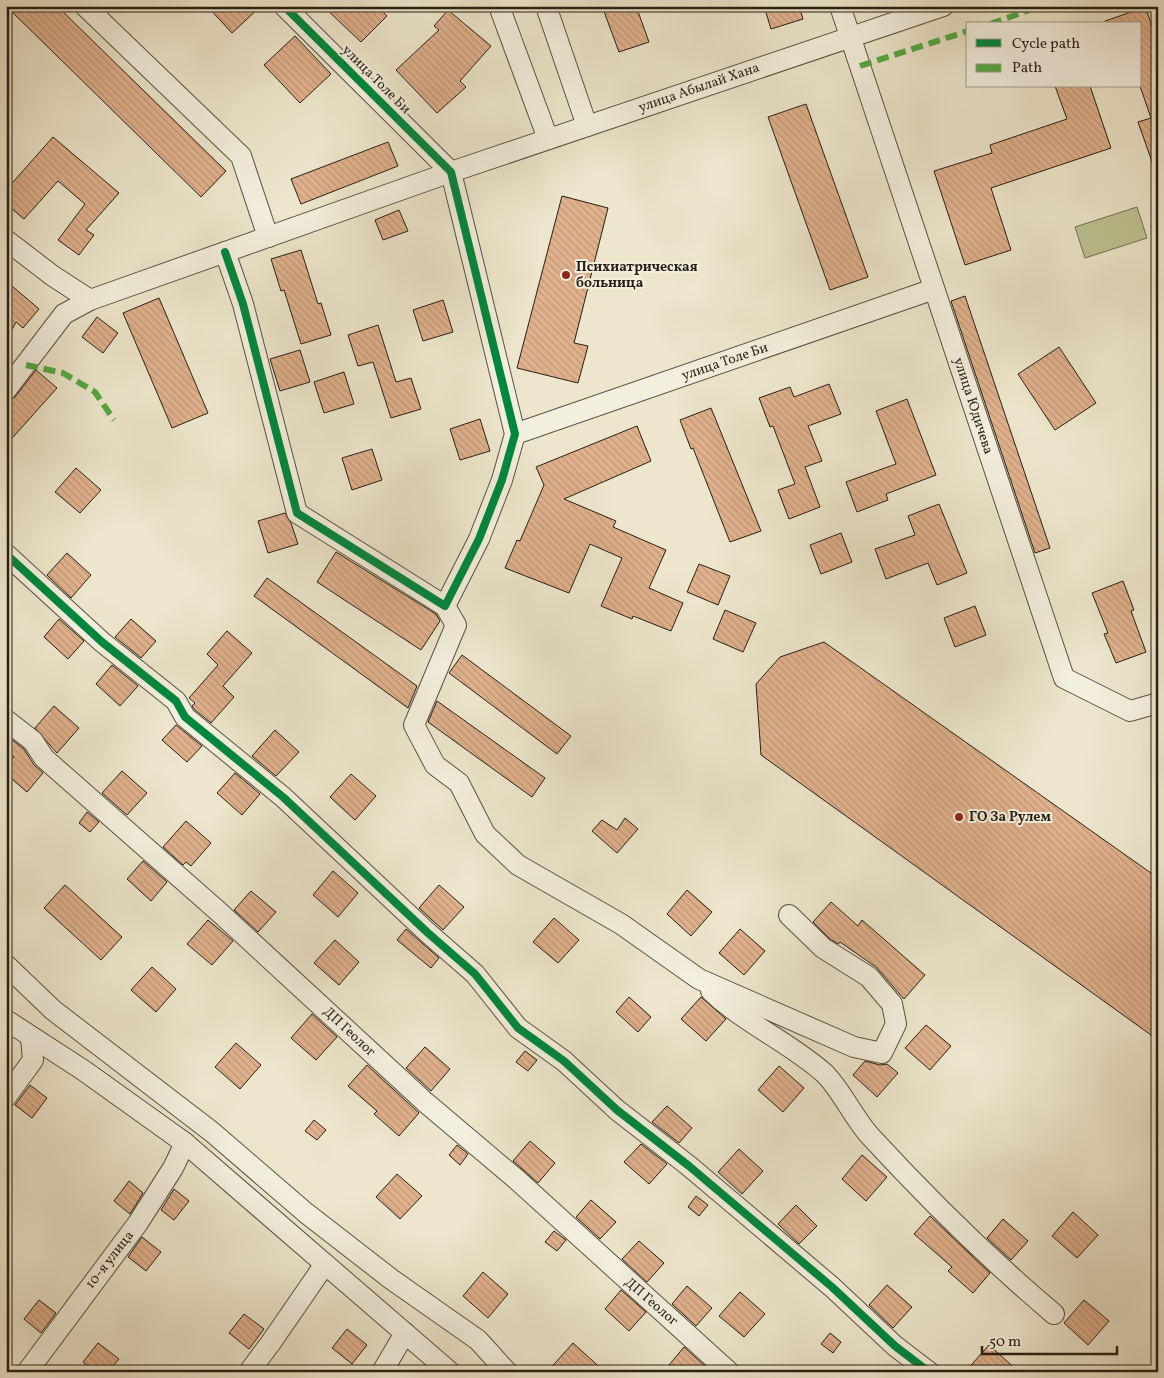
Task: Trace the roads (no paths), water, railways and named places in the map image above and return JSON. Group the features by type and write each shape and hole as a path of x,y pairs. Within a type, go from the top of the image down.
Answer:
{"street":[{"path":"85,6 241,156 268,237"},
{"name":"улица Толе Би","path":"284,6 451,172"},
{"path":"499,6 548,139"},
{"path":"546,6 587,126"},
{"path":"840,6 851,37"},
{"name":"улица Абылай Хана","path":"6,390 64,314 90,300 451,172 936,7"},
{"name":"улица Юдичева","path":"851,37 1064,678 1130,711 1158,703"},
{"path":"445,606 479,539 502,480 515,434 451,172"},
{"path":"6,240 53,276 90,300"},
{"path":"226,252 243,304 297,513 445,606 456,625 414,725 435,765 459,783 484,834 518,865 622,924 699,979 726,1006 770,1033 825,1074 862,1127 902,1171 967,1238 1054,1314"},
{"name":"улица Толе Би","path":"515,434 934,289"},
{"path":"6,554 102,642 176,701 185,717 283,797 428,933 476,974 518,1028 564,1061 617,1110 689,1166 832,1287 895,1346 929,1372"},
{"name":"ДП Геолог","path":"6,720 33,741 44,758 219,912 425,1102 515,1178 729,1372"},
{"path":"699,979 854,1047 882,1053 896,1024 892,1004 869,977 823,948 789,915"},
{"path":"6,965 53,1010 212,1132 306,1213 391,1279 478,1340 507,1372"},
{"path":"6,1020 83,1070 185,1143 450,1372"},
{"path":"6,1096 33,1060 32,1038"},
{"name":"10-я улица","path":"27,1372 138,1223 173,1168 185,1143"},
{"path":"248,1372 272,1341 325,1264"},
{"path":"382,1372 405,1334"}],"place":[{"name":"Психиатрическая больница","path":"566,275"},
{"name":"ГО За Рулем","path":"959,817"}]}
